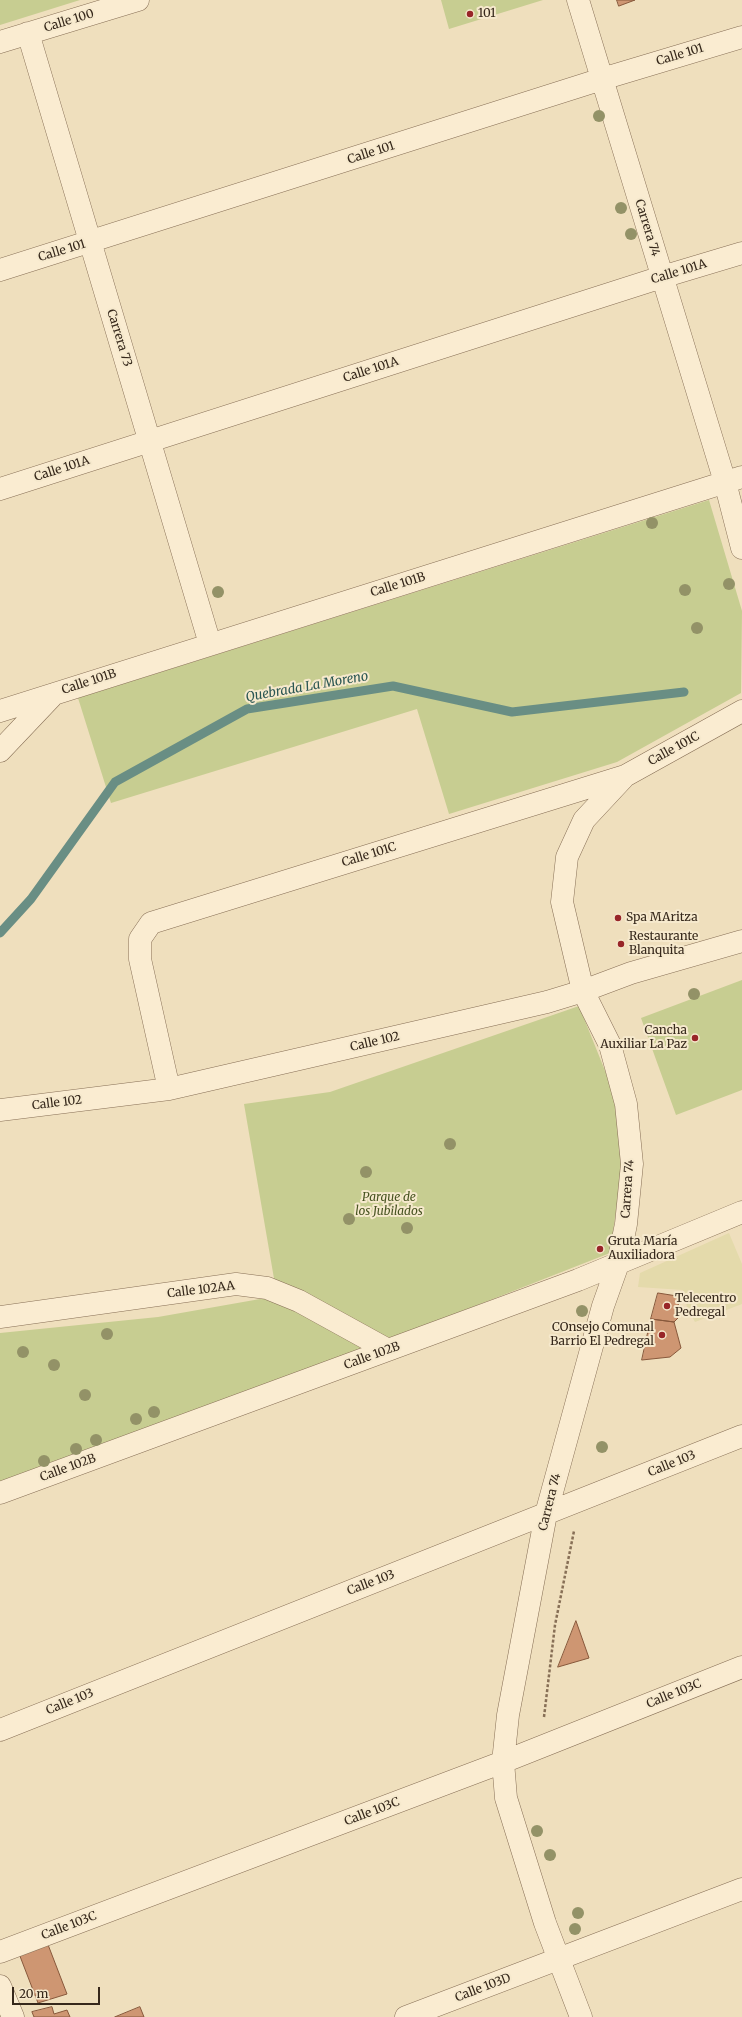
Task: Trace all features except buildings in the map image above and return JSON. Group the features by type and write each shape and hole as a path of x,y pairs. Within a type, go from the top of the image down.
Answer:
{"street":[{"name":"Calle 100","path":"0,42 138,0"},
{"name":"Carrera 74","path":"578,0 662,277 733,479 742,548"},
{"name":"Carrera 73","path":"28,33 210,644"},
{"name":"Calle 101","path":"0,270 91,243 602,79 742,37"},
{"name":"Calle 101A","path":"0,489 662,277 742,253"},
{"name":"Calle 101B","path":"0,711 733,479"},
{"name":"Calle 101B","path":"0,751 55,694"},
{"name":"Calle 101C","path":"169,1090 140,959 140,940 151,923 625,776 742,711"},
{"name":"Carrera 74","path":"559,1959 545,1923 506,1798 503,1762 508,1715 546,1514 603,1306 618,1264 626,1224 632,1164 626,1104 610,1045 583,991 562,902 567,857 584,820 625,776"},
{"name":"Calle 102","path":"0,1110 169,1090 547,1002 583,991 631,973 742,941"},
{"name":"Calle 102B","path":"0,1493 618,1264 742,1212"},
{"name":"Calle 102AA","path":"0,1317 236,1284 267,1288 299,1301 388,1350"},
{"name":"Calle 103","path":"0,1730 742,1436"},
{"name":"Calle 103C","path":"0,1952 503,1762 742,1667"},
{"name":"Calle 103D","path":"406,2017 742,1889"},
{"path":"559,1959 581,2017"},
{"path":"0,1986 13,2017"}],"path":[{"path":"549,1719 543,1717 555,1625 576,1523"}],"shaded area":[{"path":"729,1233 742,1264 742,1304 695,1322 687,1307 683,1290 638,1287 640,1273"}],"green space":[{"path":"0,0 80,0 0,25"},
{"name":"101","path":"441,0 543,0 449,29"},
{"path":"709,500 742,611 741,693 617,762 449,814 417,709 111,803 78,698"},
{"name":"Cancha Auxiliar La Paz","path":"742,980 742,1090 676,1115 641,1018"},
{"name":"Parque de los Jubilados","path":"579,1006 614,1093 626,1141 610,1253 325,1365 0,1485 0,1333 158,1317 277,1296 244,1104 330,1092"}],"waterway":[{"name":"Quebrada La Moreno","path":"0,933 31,899 115,782 247,709 393,686 512,712 684,692"}],"place":[{"name":"101","path":"470,14"},
{"name":"Spa MAritza","path":"618,918"},
{"name":"Restaurante Blanquita","path":"621,944"},
{"name":"Cancha Auxiliar La Paz","path":"695,1038"},
{"name":"Gruta María Auxiliadora","path":"600,1249"},
{"name":"Telecentro Pedregal","path":"667,1306"},
{"name":"COnsejo Comunal Barrio El Pedregal","path":"662,1335"}]}
